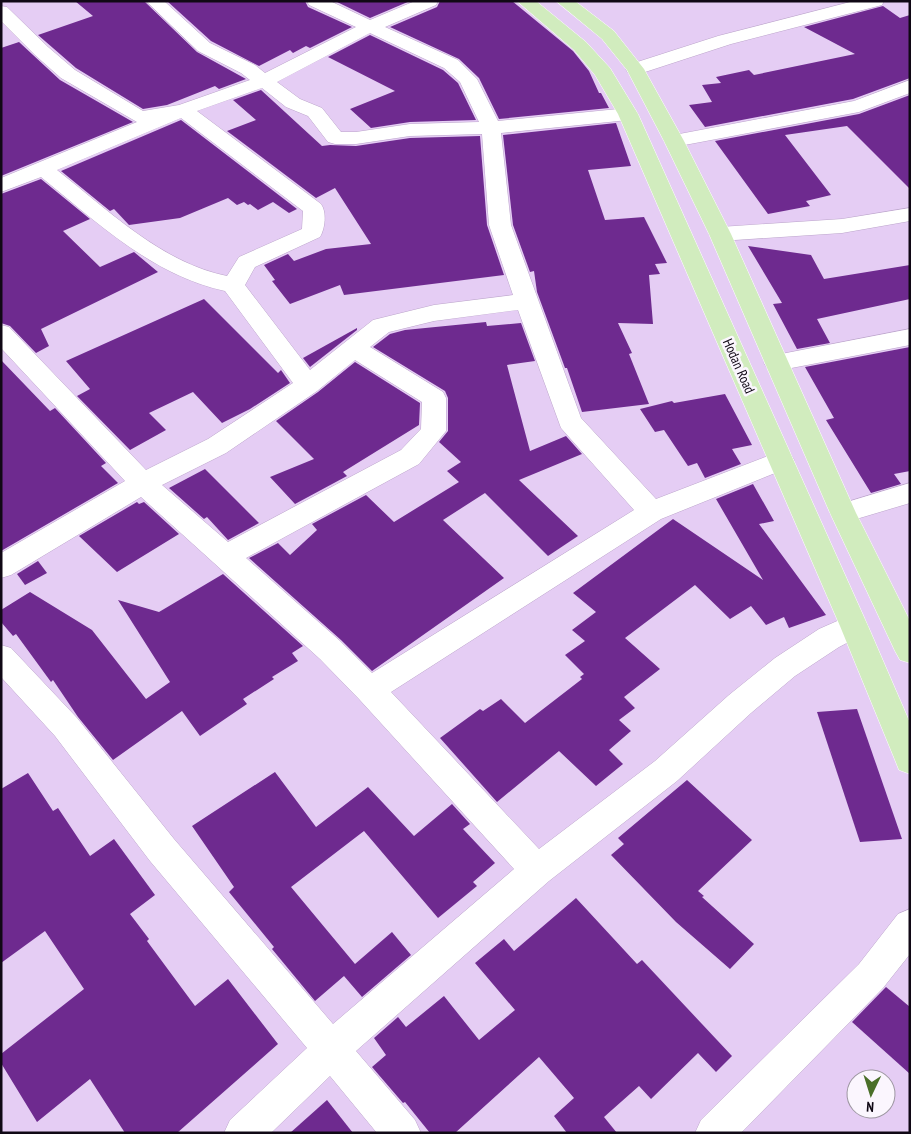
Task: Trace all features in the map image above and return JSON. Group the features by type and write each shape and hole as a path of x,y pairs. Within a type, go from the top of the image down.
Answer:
{"main road":[{"name":"Hodan Road","path":"525,1 580,46 603,72 628,114 854,626 910,760"},
{"path":"564,1 608,35 635,69 674,141 720,234 843,512 910,650"}],"street":[{"path":"154,1 204,47 248,69 293,103 315,112 335,138 356,138 410,130 492,128 628,114"},
{"path":"315,1 451,64 468,78 492,128 500,225 570,422 598,455 652,512"},
{"path":"1,186 183,110 264,81 369,27 430,1"},
{"path":"635,69 670,56 750,32 876,1"},
{"path":"1,11 18,26 28,40 67,73 86,86 116,101 140,118 183,110 314,209 312,232 247,262 232,285"},
{"path":"674,141 859,106 910,86"},
{"path":"44,169 132,239 163,260 215,283 232,285 308,384"},
{"path":"720,234 842,226 910,214"},
{"path":"1,567 143,483 217,446 308,384 381,326 434,313 526,301"},
{"path":"1,333 143,483 330,650 370,690 537,870"},
{"path":"776,364 910,337"},
{"path":"226,556 410,457 433,432 434,398 355,348"},
{"path":"370,690 652,512 781,460"},
{"path":"843,512 910,493"},
{"path":"243,1133 332,1049 537,870 666,770 740,704 785,668 830,638 854,626"},
{"path":"1,657 66,727 162,850 402,1133"},
{"path":"714,1133 871,976 910,926"}],"building":[{"path":"75,1 144,1 197,52 246,79 219,89 215,86 167,105 143,109 76,68 38,35 93,16"},
{"path":"167,1 305,1 308,7 352,27 310,48 306,46 293,53 290,50 259,66 211,41"},
{"path":"335,1 410,1 370,18"},
{"path":"440,1 512,1 573,51 589,71 599,93 601,93 609,108 499,119 479,78 459,59 390,27 437,7"},
{"path":"883,6 900,18 910,15 910,78 853,99 705,127 689,105 712,102 702,85 721,83 716,77 749,70 754,75 855,54 804,27"},
{"path":"370,35 443,70 458,83 476,120 410,122 371,128 350,109 395,91 328,57"},
{"path":"19,42 60,80 133,122 1,176 1,48"},
{"path":"261,90 322,146 356,146 410,138 480,136 487,225 504,275 344,295 340,285 290,304 272,281 275,280 264,265 288,254 294,261 326,249 371,244 335,188 316,198 227,131 256,120 233,100"},
{"path":"910,95 910,189 847,126 785,135 831,195 806,201 810,206 768,214 715,141 859,114"},
{"path":"181,120 297,209 289,213 273,202 258,210 244,202 237,205 228,198 180,218 129,225 114,209 110,211 61,171"},
{"path":"616,123 631,166 588,170 605,220 644,217 667,263 655,264 660,274 649,275 653,324 618,323 632,353 629,354 649,404 582,412 537,292 534,271 530,272 513,225 503,135"},
{"path":"41,179 90,219 63,231 100,267 134,252 158,272 41,329 49,346 36,353 10,326 1,323 1,194"},
{"path":"748,246 811,255 824,279 910,265 910,299 817,319 830,343 797,349 773,304 782,303"},
{"path":"204,299 278,373 281,370 290,383 250,409 222,423 193,392 149,413 166,430 130,450 77,396 90,389 66,361"},
{"path":"486,322 487,326 521,323 535,361 507,365 530,451 566,436 582,454 519,480 578,536 548,556 485,493 443,520 504,578 372,671 341,640 249,558 278,543 290,555 317,530 312,524 366,495 394,522 459,482 447,471 461,462 439,442 448,431 448,398 445,391 373,347 390,334 405,330"},
{"path":"357,328 357,330 310,367 303,358"},
{"path":"910,347 910,471 894,474 901,484 871,493 826,420 834,418 805,367"},
{"path":"1,360 50,411 55,408 106,463 101,466 118,483 1,551"},
{"path":"355,362 420,403 419,425 343,472 347,476 295,504 270,477 314,459 276,421 318,392"},
{"path":"725,394 752,445 732,449 741,464 705,478 697,463 688,466 664,430 655,432 640,409 672,401 674,403"},
{"path":"205,469 259,523 228,540 207,517 204,519 169,488"},
{"path":"753,484 774,521 759,524 826,615 789,628 784,617 766,625 751,606 730,619 695,585 625,638 660,669 624,697 635,708 619,720 631,731 609,750 623,764 596,786 559,751 497,802 440,738 480,709 483,711 501,699 525,723 582,679 580,677 584,674 565,655 585,641 572,630 596,612 573,593 673,519 763,580 716,499"},
{"path":"137,502 139,504 144,502 179,534 117,572 79,536"},
{"path":"38,561 47,573 25,585 17,574"},
{"path":"223,574 303,646 292,653 298,661 272,677 274,679 243,699 247,704 200,736 182,711 113,760 78,717 53,680 51,682 16,634 13,636 1,622 1,610 30,592 92,630 146,699 170,682 118,600 159,612"},
{"path":"857,709 902,839 860,842 817,712"},
{"path":"275,772 316,827 368,787 414,836 452,804 470,824 463,829 495,863 473,882 477,886 438,918 364,831 291,887 355,964 392,932 411,955 362,997 344,976 315,1001 272,949 274,947 229,892 234,887 192,826"},
{"path":"28,773 53,811 58,808 90,856 114,839 155,895 130,914 149,939 147,941 195,1006 228,979 278,1044 177,1133 125,1133 90,1079 37,1122 1,1063 1,1054 84,989 45,931 1,963 1,789"},
{"path":"687,780 752,840 698,891 704,896 702,897 754,944 730,969 676,922 611,855 624,844 618,838"},
{"path":"576,898 637,964 642,960 732,1056 716,1072 698,1053 651,1099 639,1086 604,1117 617,1133 567,1133 554,1116 574,1098 539,1057 455,1133 430,1133 405,1102 403,1103 372,1067 386,1055 374,1038 398,1017 406,1027 444,996 479,1040 515,1010 475,963 504,939 514,951"},
{"path":"886,987 910,1007 910,1074 852,1022"},
{"path":"327,1100 353,1133 290,1133"}]}
